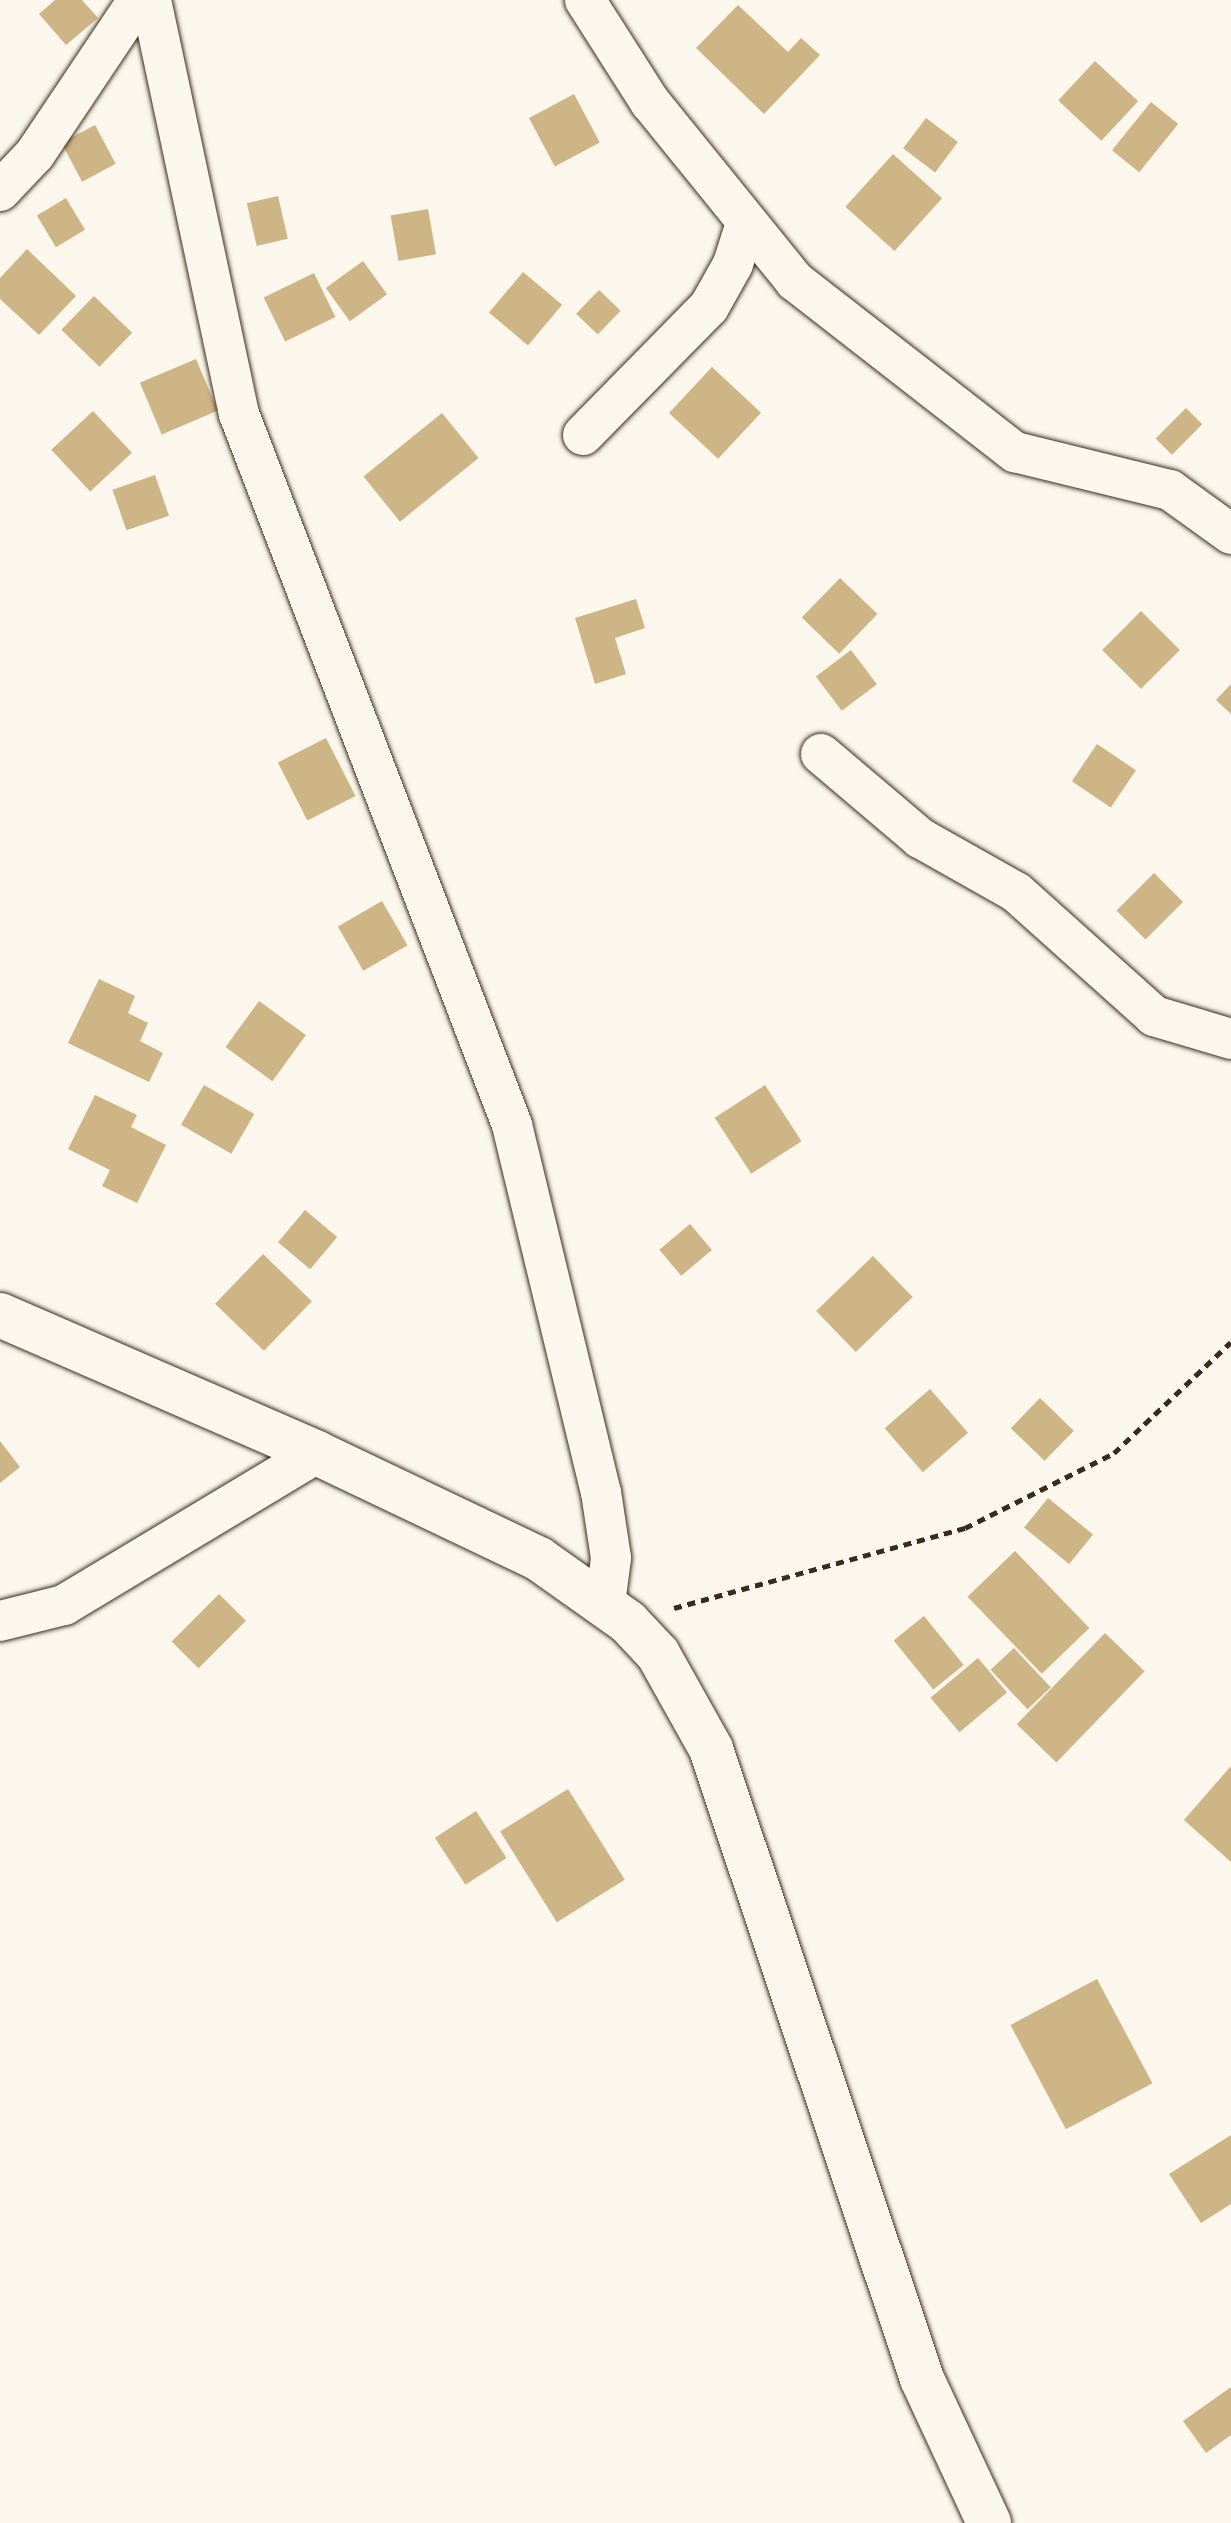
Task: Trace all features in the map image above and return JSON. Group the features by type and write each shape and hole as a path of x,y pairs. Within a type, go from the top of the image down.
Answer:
{"street":[{"path":"0,191 35,154 138,0"},
{"path":"151,0 239,414 512,1125 601,1492 616,1613"},
{"path":"585,0 650,102 795,281 1015,452 1170,490 1231,534"},
{"path":"583,435 709,307 733,264 746,223"},
{"path":"821,754 920,838 1016,892 1154,1016 1231,1039"},
{"path":"0,1315 317,1453 539,1559 616,1613 658,1654 711,1749 922,2379 989,2523"},
{"path":"0,1621 64,1605 317,1453"}],"path":[{"path":"616,1613 965,1528 1114,1453 1231,1342"}],"building":[{"path":"55,0 82,0 98,18 66,45 39,14"},
{"path":"738,5 788,52 801,38 820,55 764,114 696,48"},
{"path":"1095,61 1138,101 1101,141 1058,100"},
{"path":"574,94 600,143 555,167 529,118"},
{"path":"1151,102 1178,124 1139,172 1112,150"},
{"path":"926,118 958,142 935,172 903,148"},
{"path":"95,125 116,164 82,182 61,143"},
{"path":"893,154 942,198 895,251 845,207"},
{"path":"278,196 288,239 257,246 247,203"},
{"path":"66,198 85,230 56,247 37,216"},
{"path":"428,209 436,254 399,261 391,216"},
{"path":"27,249 76,296 39,335 0,299 0,278"},
{"path":"363,261 387,294 350,321 326,288"},
{"path":"523,272 562,305 528,345 489,313"},
{"path":"314,273 335,317 285,342 264,298"},
{"path":"599,290 621,311 598,335 576,314"},
{"path":"94,296 132,333 99,367 61,330"},
{"path":"196,359 218,411 162,434 140,383"},
{"path":"712,367 761,413 718,459 669,413"},
{"path":"1186,408 1202,424 1172,455 1156,438"},
{"path":"93,411 132,453 90,492 51,450"},
{"path":"442,413 479,458 400,522 364,477"},
{"path":"155,475 169,516 126,530 112,490"},
{"path":"840,578 877,614 839,654 802,618"},
{"path":"636,599 645,628 615,638 626,674 595,684 575,618"},
{"path":"1141,611 1180,650 1141,689 1102,650"},
{"path":"851,650 877,684 842,711 816,676"},
{"path":"1231,684 1231,714 1216,700"},
{"path":"326,738 356,796 307,820 278,763"},
{"path":"1097,744 1136,770 1111,808 1072,781"},
{"path":"1154,873 1183,902 1146,939 1117,910"},
{"path":"382,901 408,945 363,971 338,926"},
{"path":"99,979 135,996 128,1013 148,1023 140,1041 163,1053 149,1082 68,1043"},
{"path":"259,1001 306,1035 272,1081 225,1047"},
{"path":"204,1085 254,1114 231,1154 181,1125"},
{"path":"765,1085 801,1141 751,1174 715,1118"},
{"path":"95,1095 137,1115 131,1127 166,1145 137,1203 102,1186 110,1170 68,1149"},
{"path":"305,1210 337,1237 310,1269 278,1242"},
{"path":"690,1224 712,1250 681,1276 659,1250"},
{"path":"263,1254 312,1301 264,1351 215,1304"},
{"path":"873,1256 913,1297 856,1352 816,1311"},
{"path":"930,1389 968,1433 923,1472 885,1428"},
{"path":"1040,1398 1074,1431 1045,1461 1011,1428"},
{"path":"0,1441 20,1467 0,1483"},
{"path":"1048,1498 1093,1535 1069,1564 1024,1528"},
{"path":"1015,1551 1089,1628 1042,1674 968,1597"},
{"path":"219,1594 246,1621 198,1668 172,1641"},
{"path":"924,1616 964,1665 933,1690 894,1641"},
{"path":"1105,1633 1145,1671 1056,1763 1017,1724"},
{"path":"1014,1648 1051,1687 1027,1709 991,1670"},
{"path":"978,1658 1007,1692 959,1732 931,1698"},
{"path":"1231,1766 1231,1862 1184,1820"},
{"path":"568,1789 625,1880 557,1922 500,1831"},
{"path":"476,1811 506,1858 465,1885 435,1838"},
{"path":"1097,1979 1152,2083 1066,2129 1010,2025"},
{"path":"1231,2135 1231,2204 1201,2223 1169,2174"},
{"path":"1231,2387 1231,2435 1206,2453 1183,2421"}]}
